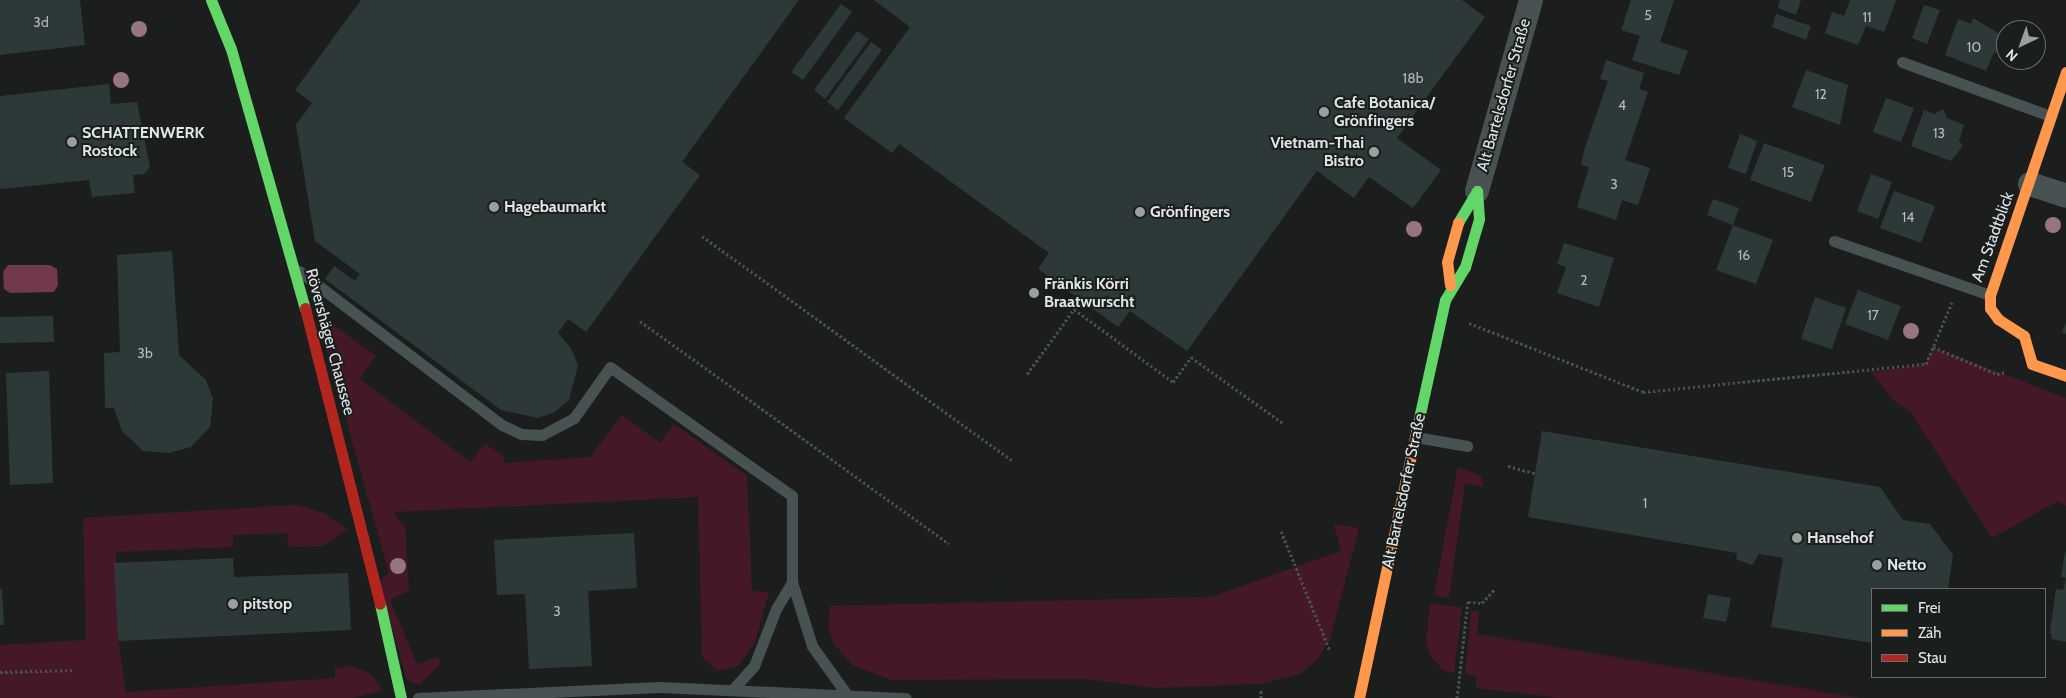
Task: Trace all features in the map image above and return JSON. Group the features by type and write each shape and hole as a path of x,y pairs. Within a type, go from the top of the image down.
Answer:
{"street":[{"name":"Rövershäger Chaussee","path":"210,0 244,93 356,495 401,698"},
{"name":"Alt Bartelsdorfer Straße","path":"1450,285 1466,267 1477,229 1477,190 1531,0"},
{"name":"Am Stadtblick","path":"2032,364 2024,336 1998,319 1990,308 1990,295 2030,184 2050,116 2066,72"},
{"path":"2030,184 2066,196"},
{"name":"Alt Bartelsdorfer Straße","path":"1359,698 1450,285 1447,262 1461,213 1477,190"},
{"path":"2032,364 2066,376"}],"lane":[{"path":"1902,62 2050,116"},
{"path":"1834,241 1990,295"},
{"path":"293,266 502,425 522,434 542,435 574,418 610,367 792,496 792,582 812,646 845,692"},
{"path":"1416,437 1467,446"},
{"path":"734,688 754,666 776,609 792,582"},
{"path":"418,698 734,688 845,692 906,698"}],"path":[{"path":"702,236 1011,460"},
{"path":"1442,315 1644,392 1926,364 1959,283"},
{"path":"1026,374 1080,300"},
{"path":"1074,309 1173,382 1191,357 1284,424"},
{"path":"640,321 949,544"},
{"path":"1933,347 1997,374 2032,364"},
{"path":"1508,466 1535,473"},
{"path":"1281,530 1330,651"},
{"path":"1457,698 1457,682 1468,602 1482,603 1494,590"},
{"path":"0,672 74,670"},
{"path":"1261,698 1262,689"}],"shaded area":[{"path":"8,265 50,265 57,269 58,285 54,292 10,293 4,289 3,272"},
{"path":"318,319 326,319 376,356 360,379 470,462 485,444 504,456 505,463 590,457 622,415 660,443 674,424 747,476 752,591 769,592 755,642 738,666 718,671 702,657 698,497 394,512 405,527 409,591 390,600 417,664 438,657 440,664 419,685 407,680 379,582 389,573"},
{"path":"1933,347 2066,398 2066,506 2058,501 1992,538 1911,413 1891,398 1871,372 1926,364"},
{"path":"1458,467 1481,476 1484,487 1465,484 1449,598 1434,595"},
{"path":"296,505 324,513 347,529 324,546 288,547 287,533 233,535 233,547 116,552 118,641 126,692 335,678 335,668 352,666 369,673 383,690 353,698 0,698 0,645 86,640 83,518"},
{"path":"1334,524 1359,528 1330,639 1317,660 1300,674 1259,684 1156,688 1086,679 892,680 852,665 834,644 828,626 830,606 1211,597 1341,551"},
{"path":"1430,604 1462,607 1454,673 1443,670 1431,657 1426,642"},
{"path":"1471,611 1479,611 1477,634 1860,698 1562,698 1476,688 1477,676 1465,673"}],"building":[{"path":"0,0 80,0 85,45 0,55"},
{"name":"Hagebaumarkt","path":"361,0 799,0 682,162 700,175 586,332 568,319 558,333 571,348 578,365 569,400 555,412 538,418 501,410 325,279 334,266 355,281 360,274 315,241 296,125 312,103 295,90"},
{"name":"Grönfingers","path":"874,0 1462,0 1485,17 1397,138 1441,170 1413,208 1369,177 1354,198 1317,171 1187,351 1130,311 1118,327 1038,269 1049,253 899,144 892,153 844,118 910,27"},
{"path":"1631,0 1674,0 1660,42 1688,51 1679,75 1632,60 1640,36 1621,30"},
{"path":"1780,0 1801,0 1796,15 1778,8"},
{"path":"1850,0 1896,0 1884,32 1866,26 1858,45 1825,33 1832,12 1844,16"},
{"path":"841,4 852,12 803,80 791,72"},
{"path":"1924,5 1940,10 1927,44 1912,38"},
{"path":"1776,14 1811,26 1806,40 1772,27"},
{"path":"1973,18 1996,32 1996,53 1993,54 1986,71 1945,55 1958,19 1971,24"},
{"path":"857,31 869,39 825,99 814,90"},
{"path":"871,42 882,50 838,110 827,102"},
{"path":"1606,60 1644,73 1639,89 1648,92 1625,160 1650,168 1638,205 1622,200 1616,220 1577,207 1589,167 1581,165 1585,147 1608,81 1600,79"},
{"path":"1806,70 1848,85 1840,125 1792,107"},
{"name":"SCHATTENWERK Rostock","path":"109,84 111,104 137,102 150,167 144,174 133,175 135,193 92,197 89,180 0,189 0,96"},
{"path":"1886,98 1914,108 1901,142 1873,132"},
{"path":"1943,109 1947,118 1964,125 1959,141 1963,146 1951,161 1911,146 1924,110 1934,114"},
{"path":"1740,134 1757,141 1746,174 1728,168"},
{"path":"1764,143 1825,165 1811,202 1750,180"},
{"path":"1871,174 1892,182 1878,219 1857,211"},
{"path":"1894,191 1935,206 1921,243 1880,228"},
{"path":"1713,199 1739,208 1733,225 1707,215"},
{"path":"1733,225 1773,240 1756,284 1716,270"},
{"path":"1564,243 1614,258 1599,307 1557,293 1566,267 1557,264"},
{"path":"172,251 179,355 206,380 213,399 210,427 191,447 169,453 143,451 122,431 114,408 105,408 104,353 120,352 117,255"},
{"path":"1858,290 1901,306 1888,340 1845,324"},
{"path":"1815,297 1846,308 1832,349 1801,339"},
{"path":"53,316 54,342 0,343 0,317"},
{"path":"2066,322 2066,334 2062,332"},
{"path":"49,371 53,483 10,485 6,373"},
{"name":"Hansehof","path":"1542,431 1880,487 1903,520 1930,524 1953,555 1948,588 1871,588 1871,643 1771,627 1783,558 1759,554 1752,565 1736,559 1737,553 1528,517"},
{"path":"634,533 637,588 588,591 592,666 529,669 525,594 497,595 494,540"},
{"path":"2066,552 2066,578 2061,577"},
{"name":"pitstop","path":"233,558 234,577 348,573 351,630 118,641 114,563"},
{"path":"2066,578 2066,642 2052,639 2050,631 2056,589 2063,590"},
{"path":"0,589 2,589 4,625 0,625"},
{"path":"1708,594 1731,598 1726,622 1703,618"}],"traffic: fast":[{"path":"211,0 231,49 305,308"},
{"path":"1416,432 1445,300 1465,267 1479,219 1477,191 1458,223"},
{"path":"380,604 401,698"}],"traffic: slow":[{"path":"2066,72 1990,295 1990,308 1998,319 2024,336 2032,364 2066,376"},
{"path":"1450,285 1447,262 1458,223"},
{"path":"1359,698 1416,432"}],"traffic: jam":[{"path":"305,308 380,604"}],"place":[{"name":"Cafe Botanica/ Grönfingers","path":"1324,112"},
{"name":"SCHATTENWERK Rostock","path":"72,142"},
{"name":"Vietnam-Thai Bistro","path":"1374,152"},
{"name":"Hagebaumarkt","path":"494,207"},
{"name":"Grönfingers","path":"1140,212"},
{"name":"Fränkis Körri Braatwurscht","path":"1034,293"},
{"name":"Hansehof","path":"1797,538"},
{"name":"Netto","path":"1877,565"},
{"name":"pitstop","path":"233,604"}]}
